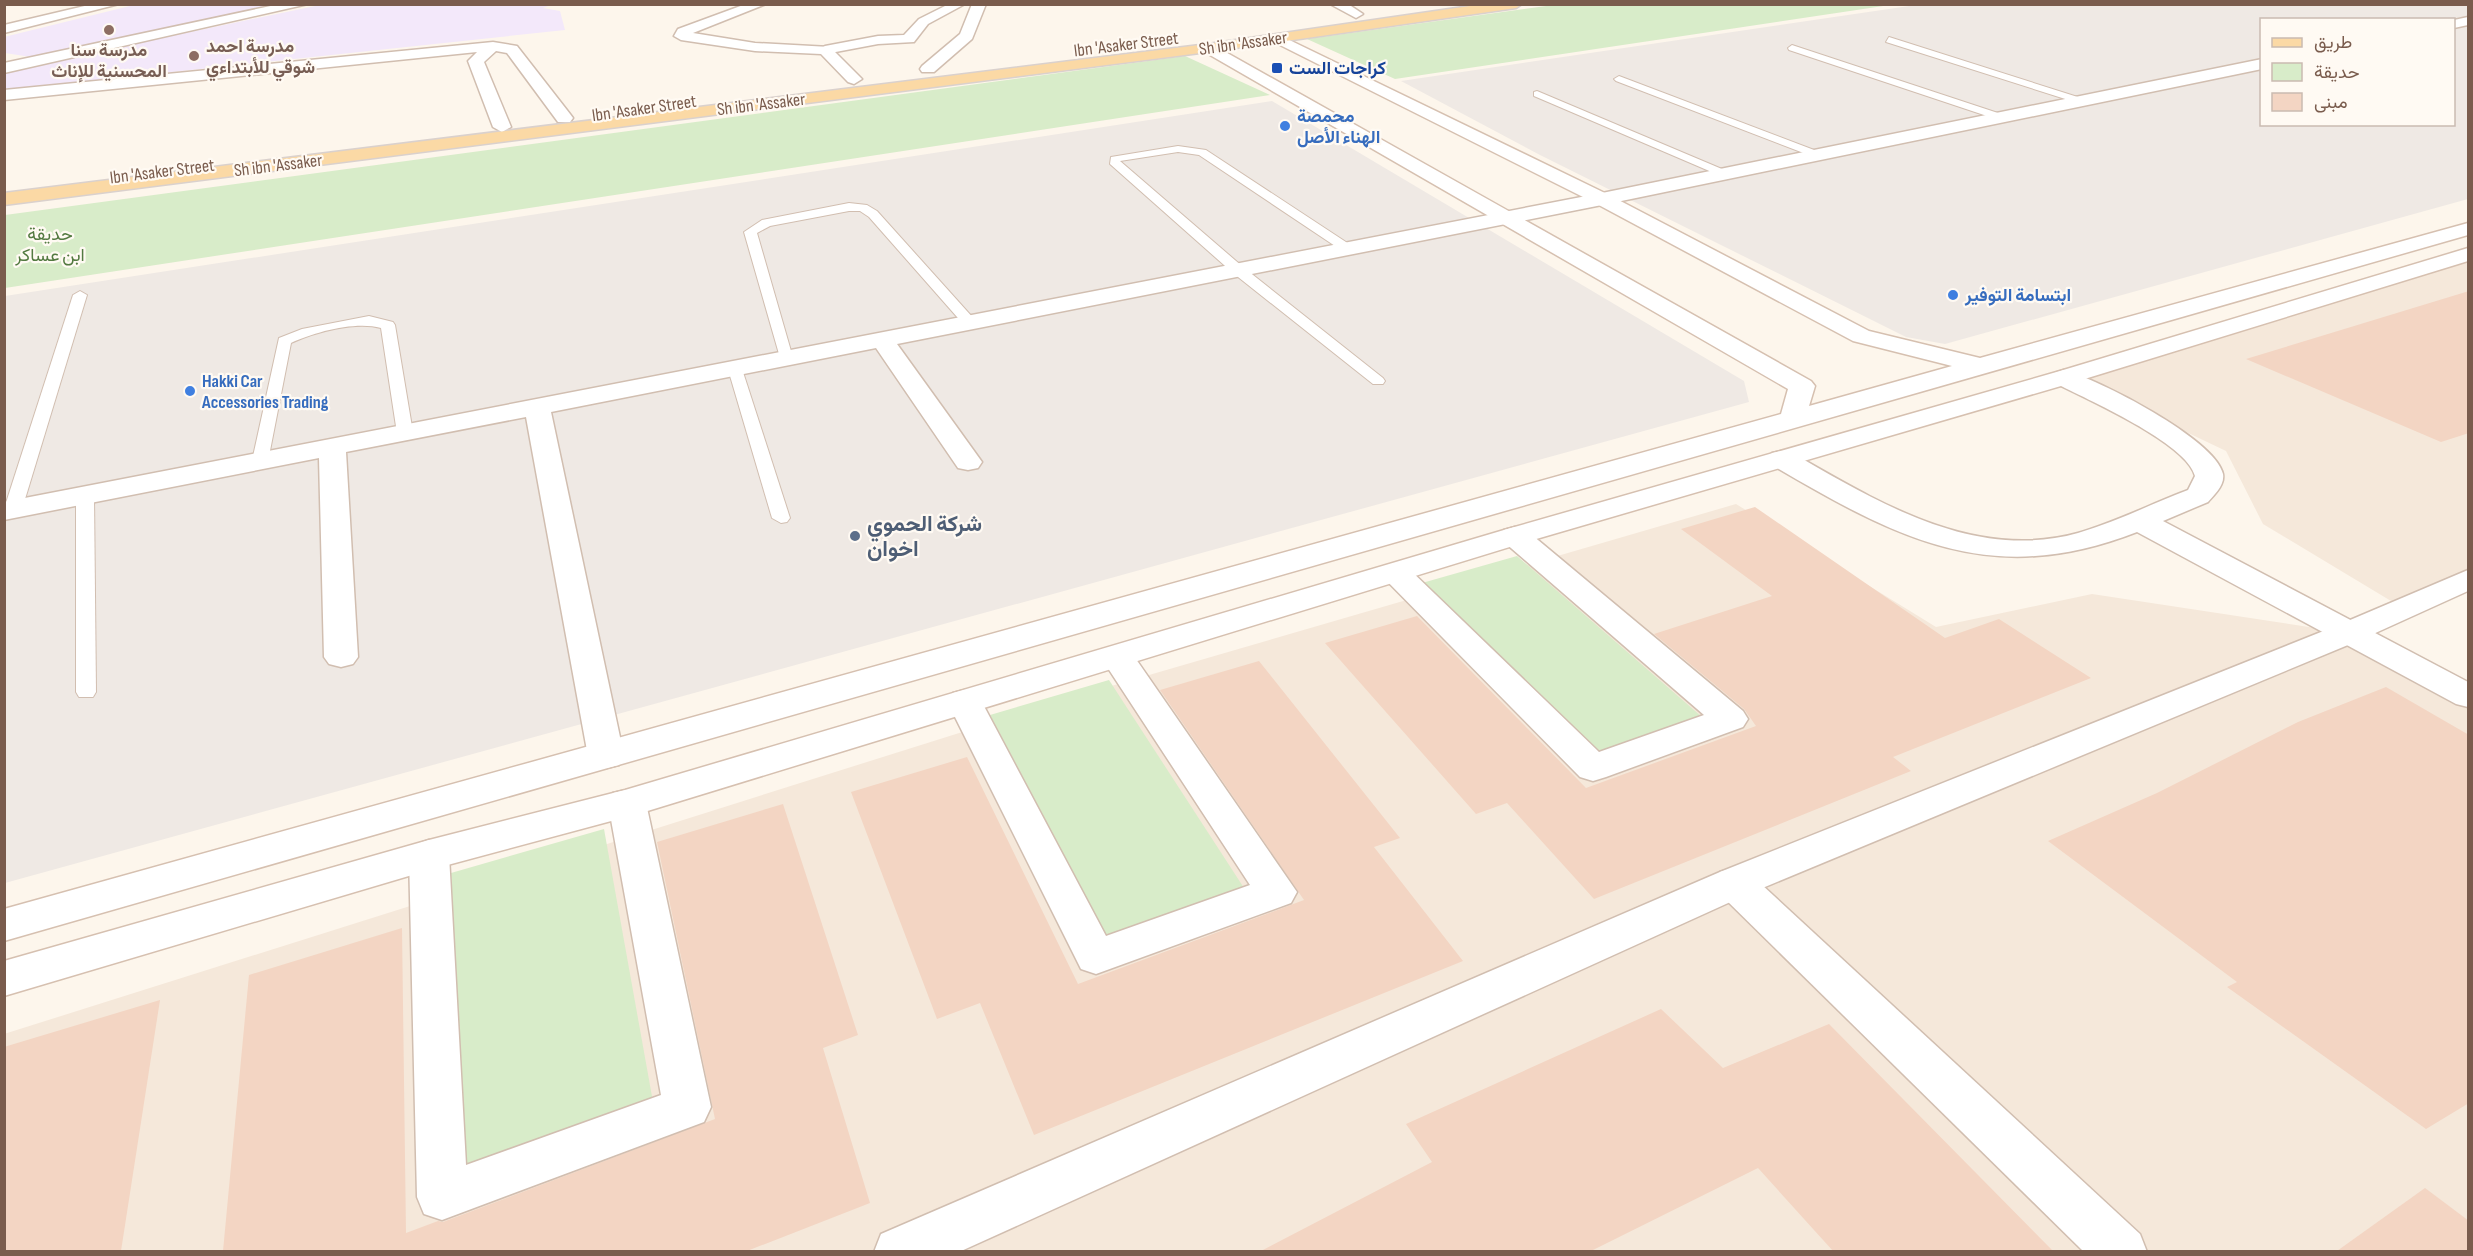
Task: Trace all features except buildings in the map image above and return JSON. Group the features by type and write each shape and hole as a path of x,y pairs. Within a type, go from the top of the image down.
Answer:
{"main road":[{"name":"Ibn 'Asaker Street","path":"4,191 1426,4"},
{"name":"Sh ibn 'Assaker","path":"4,199 1279,39 1516,4"}],"street":[{"path":"4,29 112,4"},
{"path":"4,68 302,4"},
{"path":"760,4 683,32 681,36 755,47 825,50 878,40 909,39 912,30 928,19 959,4"},
{"path":"928,69 967,36 979,4"},
{"path":"1336,4 1356,14"},
{"path":"1279,39 1602,199 1861,336 1982,366"},
{"path":"493,46 476,61 502,127"},
{"path":"4,95 493,46 512,49 564,118"},
{"path":"1208,48 1802,386 1792,421"},
{"path":"825,50 854,79"},
{"path":"9,510 1507,218 2260,63"},
{"path":"4,925 2469,229"},
{"path":"4,979 429,855 627,803 1396,574 1515,536 2064,378 2469,254"},
{"path":"882,340 968,462"},
{"path":"1782,459 1883,516 1922,531 1965,541 2008,547 2049,547 2082,541 2198,496 2207,486 2209,475 2204,462 2175,437 2064,378"},
{"path":"537,407 606,756"},
{"path":"332,447 340,657"},
{"path":"2138,520 2469,696"},
{"path":"1396,574 1593,768 1730,719 1515,536"},
{"path":"900,1251 1734,883 2348,633 2469,579"},
{"path":"965,701 1096,957 1276,892 1117,656"},
{"path":"429,855 442,1197 687,1107 627,803"},
{"path":"1734,883 2121,1251"}],"lane":[{"path":"1889,40 2081,101"},
{"path":"1792,48 2000,117"},
{"path":"1619,79 1818,155"},
{"path":"1537,94 1725,174"},
{"path":"1348,249 1202,152 1178,149 1115,159 1115,164 1238,270 1378,381"},
{"path":"786,358 750,232 766,223 849,207 863,208 873,214 970,323"},
{"path":"9,510 80,295"},
{"path":"260,461 284,341 302,333 358,322 369,320 388,325 405,433"},
{"path":"735,369 781,518"},
{"path":"85,495 86,692"}],"shaded area":[{"path":"134,5 286,5 31,57 5,53 4,37"},
{"path":"320,5 551,5 543,8 560,11 565,30 5,90 4,71"},
{"path":"1916,5 2468,5 2468,199 1945,344 1906,337 1540,155 1401,81"},
{"path":"1272,101 1744,381 1749,402 5,883 5,296"},
{"path":"2468,254 2468,579 2401,607 2263,524 2226,451 2069,376"},
{"path":"1736,504 1936,627 2092,594 2348,633 2468,696 2468,1251 5,1251 4,1034 1070,698"}],"green space":[{"path":"1561,4 1890,5 1395,79 1307,39"},
{"name":"حديقة ابن عساكر","path":"1185,56 1270,95 5,288 5,215"},
{"path":"1517,556 1702,717 1597,754 1422,583"},
{"path":"1109,680 1244,888 1108,938 990,715"},
{"path":"604,829 653,1102 466,1170 451,873"}],"place":[{"name":"مدرسة سنا المحسنية للإناث","path":"109,30"},
{"name":"مدرسة احمد شوقي للأبتداءي","path":"194,56"},
{"name":"كراجات الست","path":"1277,68"},
{"name":"محمصة الهناء الأصل","path":"1285,126"},
{"name":"ابتسامة التوفير","path":"1953,295"},
{"name":"Hakki Car Accessories Trading","path":"190,391"},
{"name":"شركة الحموي اخوان","path":"855,536"}]}
